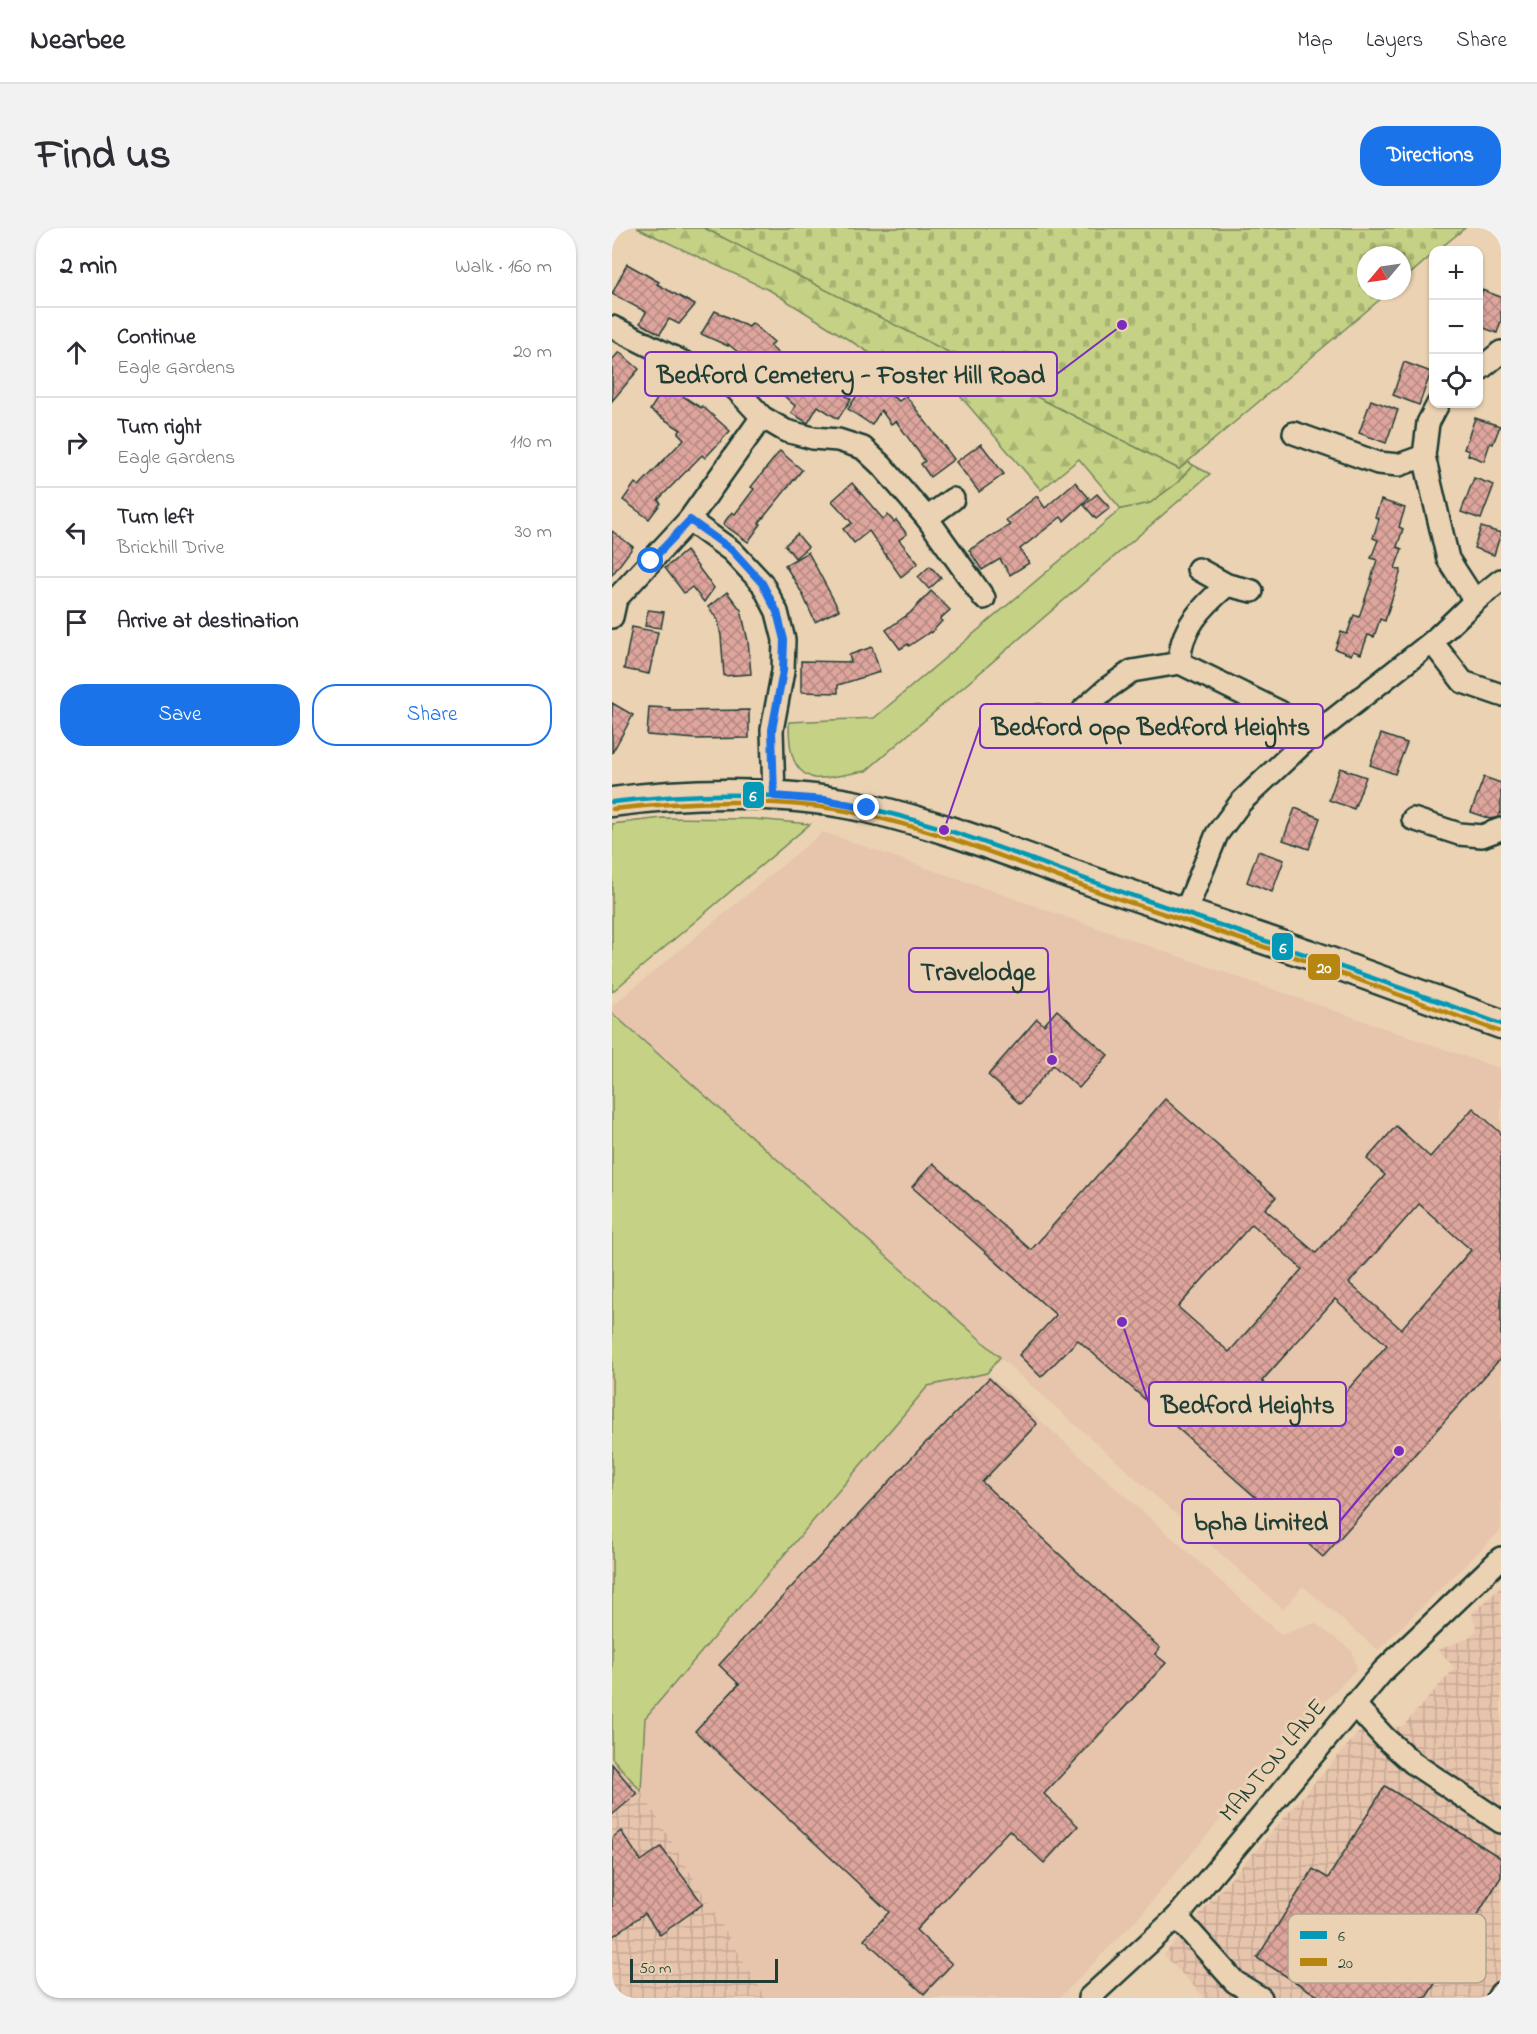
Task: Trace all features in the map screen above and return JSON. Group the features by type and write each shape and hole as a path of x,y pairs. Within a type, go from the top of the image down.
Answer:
{"street":[{"path":"612,327 735,388 762,417 786,431 813,438 838,440 863,448 882,466 927,518 984,598"},
{"path":"1483,367 1501,352"},
{"path":"1436,408 1428,423 1424,456 1448,559 1475,601"},
{"path":"613,605 690,520 762,417"},
{"path":"1294,433 1316,433 1378,463 1399,465 1424,456"},
{"path":"927,518 953,499"},
{"path":"690,520 732,550 762,583 777,612 784,640 783,671 772,730 774,796"},
{"path":"1198,569 1227,585 1252,591"},
{"path":"1185,913 1217,834 1240,802 1301,745 1432,642 1501,580"},
{"path":"1180,663 1179,650 1187,629 1200,611 1227,585"},
{"path":"1432,642 1463,682 1501,695"},
{"path":"1077,726 1084,709 1132,671 1180,663 1280,712 1301,745"},
{"path":"1039,716 1077,726 1108,739"},
{"path":"612,802 696,794 824,800 867,808 1000,847 1501,1024"},
{"path":"1413,819 1460,834 1482,836 1501,829"},
{"name":"MANTON LANE","path":"1089,1998 1177,1917 1383,1671 1501,1558"},
{"path":"1354,1704 1385,1738 1413,1762 1501,1822"},
{"path":"1177,1917 1235,1982 1261,1998"},
{"path":"1498,1998 1501,1993"}],"shaded area":[{"path":"823,832 1501,1069 1501,1530 1378,1650 1303,1586 1283,1609 612,1013 612,1006"},
{"path":"987,1373 1281,1635 1315,1623 1352,1651 1357,1669 1323,1703 1309,1712 1139,1917 1059,1998 766,1998 641,1791 645,1718 928,1386"},
{"path":"1501,1587 1501,1998 1205,1998 1164,1955 1359,1732 1403,1726 1455,1668 1438,1650 1467,1639 1477,1630 1472,1614"},
{"path":"612,1758 641,1791 766,1998 612,1998"}],"green space":[{"path":"637,228 705,228 1179,469 1188,462 1193,465 1177,483 1150,503 1121,509 1079,459 1041,490 937,369 916,382 771,291"},
{"path":"704,228 1465,228 1443,246 1429,246 1429,257 1411,273 1411,246 1357,246 1357,300 1379,300 1179,469"},
{"path":"1193,465 1210,474 866,771 814,778 800,769 790,747 789,722 874,718 1121,509 1150,503 1177,483"},
{"path":"662,818 754,819 810,824 612,992 612,824"},
{"path":"612,1013 1000,1357 987,1373 928,1386 645,1718 641,1791 612,1758"}],"building":[{"path":"627,264 695,305 679,324 669,319 660,334 640,323 646,312 612,294"},
{"path":"1483,290 1501,297 1501,321 1497,333 1483,328"},
{"path":"715,311 749,327 752,323 774,342 770,346 810,382 814,376 851,399 838,419 818,406 808,423 791,413 795,406 764,377 766,375 728,344 728,346 701,334"},
{"path":"619,352 639,369 612,401 612,360"},
{"path":"1404,362 1429,371 1419,405 1393,395"},
{"path":"855,372 899,401 906,396 954,459 930,477 921,464 925,461 896,421 891,424 881,410 872,425 848,409 864,387"},
{"path":"666,385 701,408 702,406 730,431 705,458 702,455 658,500 661,503 649,519 623,500 635,483 639,486 684,439 678,433 681,430 650,410"},
{"path":"1371,400 1398,410 1386,443 1359,433"},
{"path":"1475,418 1500,426 1493,444 1490,443 1484,461 1468,455 1469,451 1464,449"},
{"path":"981,444 1004,474 979,492 956,462"},
{"path":"780,451 802,470 759,523 761,524 748,542 723,524 732,512 735,514 754,489 751,487"},
{"path":"1474,478 1494,485 1481,519 1461,512"},
{"path":"1075,482 1089,498 1064,521 1061,517 1020,549 1029,563 1010,575 1000,559 982,570 969,550 1010,525 1006,520 1037,496 1045,508"},
{"path":"852,483 883,519 888,515 894,522 896,520 907,534 899,540 918,563 901,577 869,531 854,543 843,529 852,523 832,501"},
{"path":"1097,494 1110,508 1096,519 1084,505"},
{"path":"1381,500 1405,508 1399,527 1403,529 1397,547 1402,549 1395,568 1401,570 1385,621 1380,619 1374,637 1368,635 1361,654 1353,651 1351,655 1335,649 1341,632 1347,634 1354,615 1359,617 1372,579 1377,560 1371,558 1378,540 1373,538 1379,519 1375,517"},
{"path":"1481,527 1501,533 1494,555 1474,548"},
{"path":"612,531 633,547 612,575"},
{"path":"797,534 808,547 795,558 785,545"},
{"path":"686,551 714,588 704,602 692,587 684,593 665,568"},
{"path":"808,552 839,610 815,622 802,593 785,565"},
{"path":"930,566 941,578 929,589 918,577"},
{"path":"931,591 950,610 940,619 942,621 931,633 900,649 886,630 910,613"},
{"path":"727,592 741,610 748,641 751,674 724,676 718,620 708,607"},
{"path":"648,610 664,612 661,628 645,626"},
{"path":"632,627 658,632 649,674 624,669"},
{"path":"872,647 880,672 838,685 838,693 801,692 801,661 851,662 849,655"},
{"path":"612,703 633,715 612,753"},
{"path":"649,707 670,708 670,711 749,710 749,738 696,739 647,735"},
{"path":"1381,734 1407,743 1395,774 1370,765"},
{"path":"1340,768 1366,777 1354,809 1329,800"},
{"path":"1484,777 1501,783 1499,817 1490,819 1471,812"},
{"path":"1295,808 1320,818 1309,849 1283,840"},
{"path":"1258,851 1284,860 1272,892 1247,882"},
{"path":"1057,1010 1108,1055 1079,1088 1053,1065 1020,1104 988,1075 1037,1019 1044,1025"},
{"path":"1165,1099 1276,1197 1265,1209 1316,1253 1385,1175 1367,1159 1396,1126 1430,1157 1473,1108 1501,1133 1501,1358 1323,1557 1078,1340 1041,1377 1019,1355 1056,1315 912,1187 933,1163 1031,1250","holes":["1419,1204 1471,1250 1401,1329 1349,1283","1252,1224 1302,1269 1229,1352 1178,1307","1335,1299 1387,1345 1314,1428 1262,1381"]},
{"path":"989,1378 1037,1424 982,1482 1160,1648 1155,1654 1166,1663 1044,1794 1078,1826 1044,1863 1009,1830 916,1930 952,1964 924,1994 864,1939 889,1912 695,1731 739,1684 719,1665 928,1440"},
{"path":"612,1764 637,1794 612,1815"},
{"path":"1385,1786 1501,1858 1501,1877 1478,1914 1288,1914 1288,1977 1257,1958 1313,1869 1328,1878"},
{"path":"621,1831 641,1861 661,1847 703,1904 660,1935 645,1913 612,1937 612,1838"},
{"path":"1297,1983 1435,1983 1426,1998 1321,1998"}],"transit line":[{"name":"6","path":"612,802 676,796 740,794 804,798 867,808 931,825 994,846 1501,1024"},
{"name":"20","path":"613,809 668,804 752,802 835,809 871,816 976,847 1113,897 1307,961 1498,1031"}],"place":[{"name":"Bedford Cemetery - Foster Hill Road","path":"1122,325"},
{"name":"Bedford opp Bedford Heights","path":"944,830"},
{"name":"Travelodge","path":"1052,1060"},
{"name":"Bedford Heights","path":"1122,1322"},
{"name":"bpha Limited","path":"1399,1451"}],"route":[{"path":"651,561 690,520 732,550 762,583 777,612 784,640 783,671 772,730 774,796 824,800 867,808"}]}
